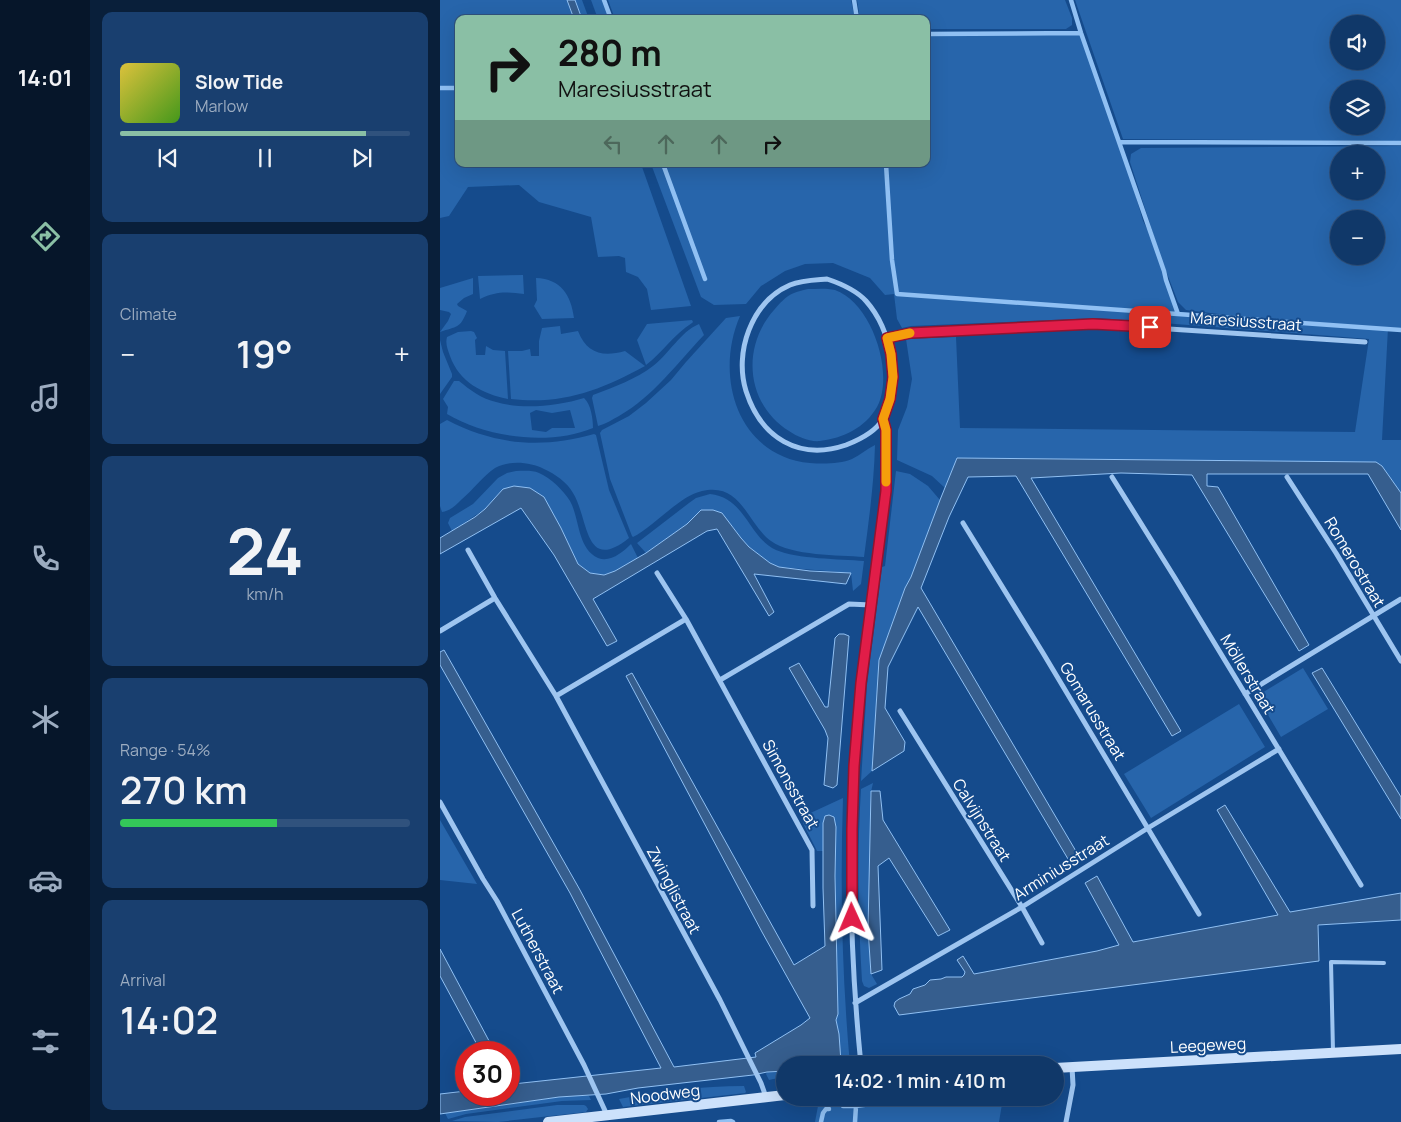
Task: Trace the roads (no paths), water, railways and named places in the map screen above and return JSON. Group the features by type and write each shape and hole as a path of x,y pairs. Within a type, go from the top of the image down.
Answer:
{"main road":[{"name":"Leegeweg","path":"1072,1067 1401,1050"},
{"path":"1064,1067 1072,1067"},
{"name":"Noodweg","path":"548,1122 776,1096"}],"street":[{"path":"827,279 838,283 859,294 867,302 887,338 891,354 893,377 890,399 883,419 860,439 839,447 815,450 804,449 792,446 774,436 757,414 746,389 743,375 742,362 747,337 757,313 770,298 782,289 804,281 827,279"},
{"name":"Maresiusstraat","path":"887,338 911,333 1093,324 1365,342"},
{"path":"860,1056 855,1003 852,906 853,783 861,683 886,491 886,430 883,419"},
{"name":"Romerostraat","path":"1287,477 1401,661"},
{"name":"Möllerstraat","path":"1112,478 1175,578 1361,885"},
{"name":"Gomarusstraat","path":"963,523 1200,914"},
{"name":"Zwinglistraat","path":"468,550 495,598 556,696 720,1000 766,1097"},
{"name":"Simonsstraat","path":"657,573 686,619 812,850 814,906"},
{"path":"440,631 495,598"},
{"path":"1245,694 1401,600"},
{"path":"720,680 849,604 871,605"},
{"path":"556,696 686,619"},
{"name":"Calvijnstraat","path":"900,711 1022,907 1042,943"},
{"name":"Arminiusstraat","path":"855,1003 1022,907 1092,862 1279,749"},
{"name":"Lutherstraat","path":"440,802 483,879 497,900 584,1064 607,1115"},
{"path":"1066,1122 1073,1085 1072,1067"}],"lane":[{"path":"1334,1053 1331,962 1384,963"}],"waterway":[{"path":"604,0 610,15"},
{"path":"854,0 856,15"},
{"path":"1071,0 1178,314"},
{"path":"930,34 1081,33"},
{"path":"440,88 455,88"},
{"path":"1120,142 1401,143"},
{"path":"664,167 705,279"},
{"path":"886,167 892,260 897,294 1401,330"},
{"path":"855,1122 856,1106"},
{"path":"821,1122 823,1113 826,1109 829,1109"},
{"path":"719,1122 733,1122"}]}
